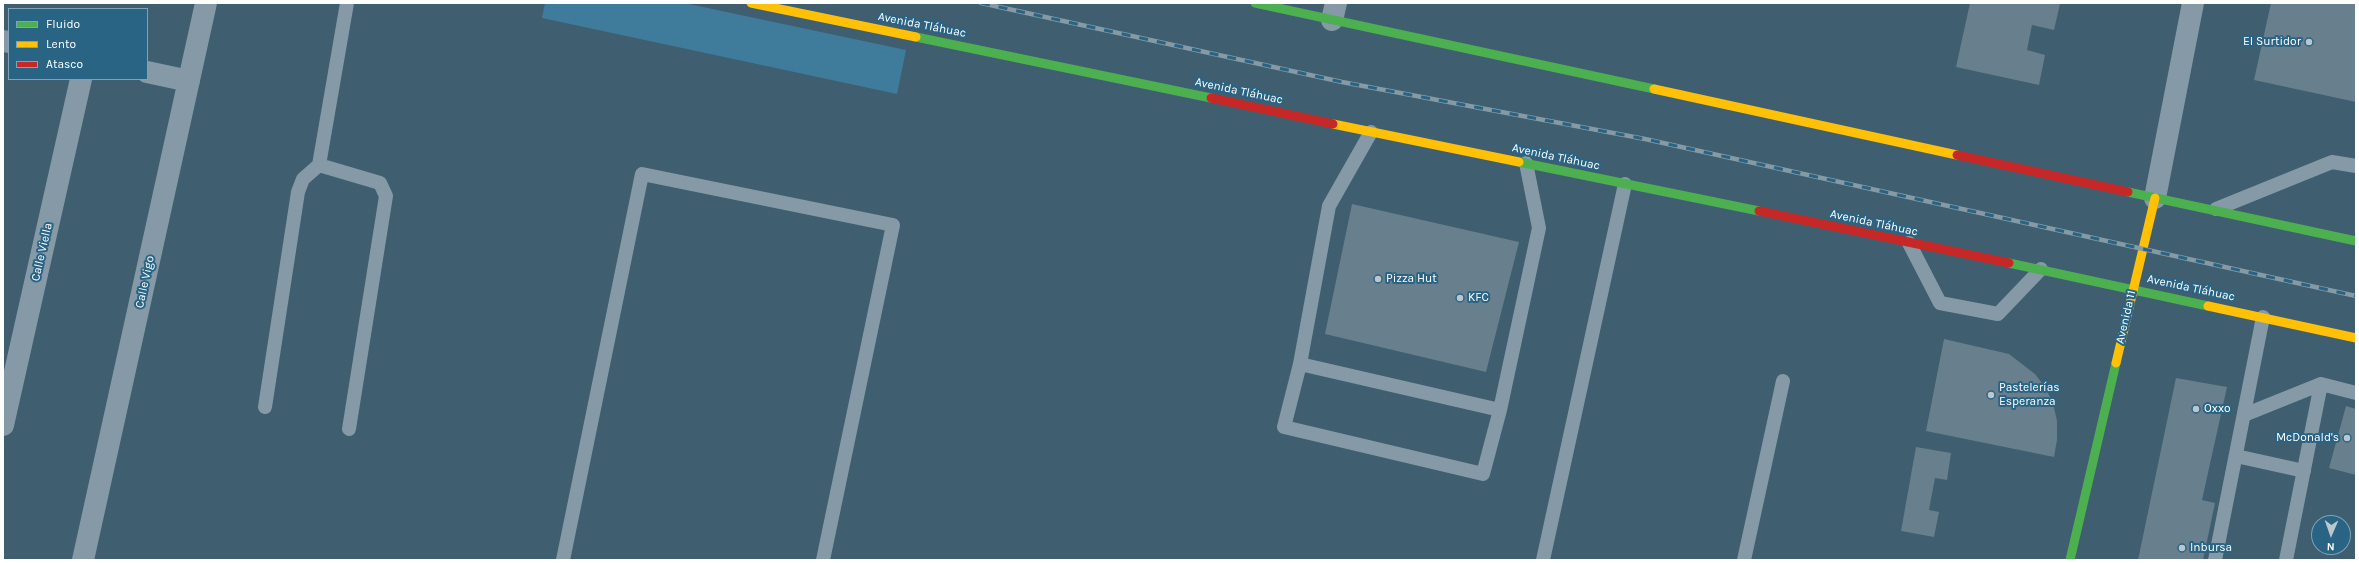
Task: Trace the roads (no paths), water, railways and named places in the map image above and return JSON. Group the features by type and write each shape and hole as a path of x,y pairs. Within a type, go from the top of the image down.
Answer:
{"main road":[{"name":"Avenida Tláhuac","path":"751,3 1095,72 1370,132 1908,243 2041,268 2356,338"},
{"path":"1255,3 1334,12 2155,198 2216,209 2356,241"},
{"name":"Avenida 11","path":"2070,560 2155,198"}],"street":[{"name":"Calle Vigo","path":"83,560 206,3"},
{"name":"Avenida 11","path":"2155,198 2193,3"},
{"path":"148,72 188,81"},
{"name":"Calle Viella","path":"3,426 81,80"}],"lane":[{"path":"265,407 298,192 303,179 319,165 348,3"},
{"path":"1370,132 1329,206 1300,364 1284,427 1483,474 1500,410 1539,228 1526,163"},
{"path":"2216,209 2332,162 2356,166"},
{"path":"319,165 380,183 386,196 349,429"},
{"path":"562,560 642,174 893,225 823,560"},
{"path":"1543,560 1625,184"},
{"path":"1908,243 1940,303 1998,314 2041,268"},
{"path":"2215,560 2263,317"},
{"path":"1300,364 1500,410"},
{"path":"1744,560 1783,381"},
{"path":"2244,415 2321,384 2356,393"},
{"path":"2286,560 2321,384"},
{"path":"2236,456 2304,471"}],"railway":[{"path":"981,3 1342,82 1645,139 2356,296"}],"place":[{"name":"El Surtidor","path":"2309,42"},
{"name":"Pizza Hut","path":"1378,279"},
{"name":"KFC","path":"1460,298"},
{"name":"Pastelerías Esperanza","path":"1991,395"},
{"name":"Oxxo","path":"2196,409"},
{"name":"McDonald's","path":"2347,438"},
{"name":"Inbursa","path":"2182,548"}]}
